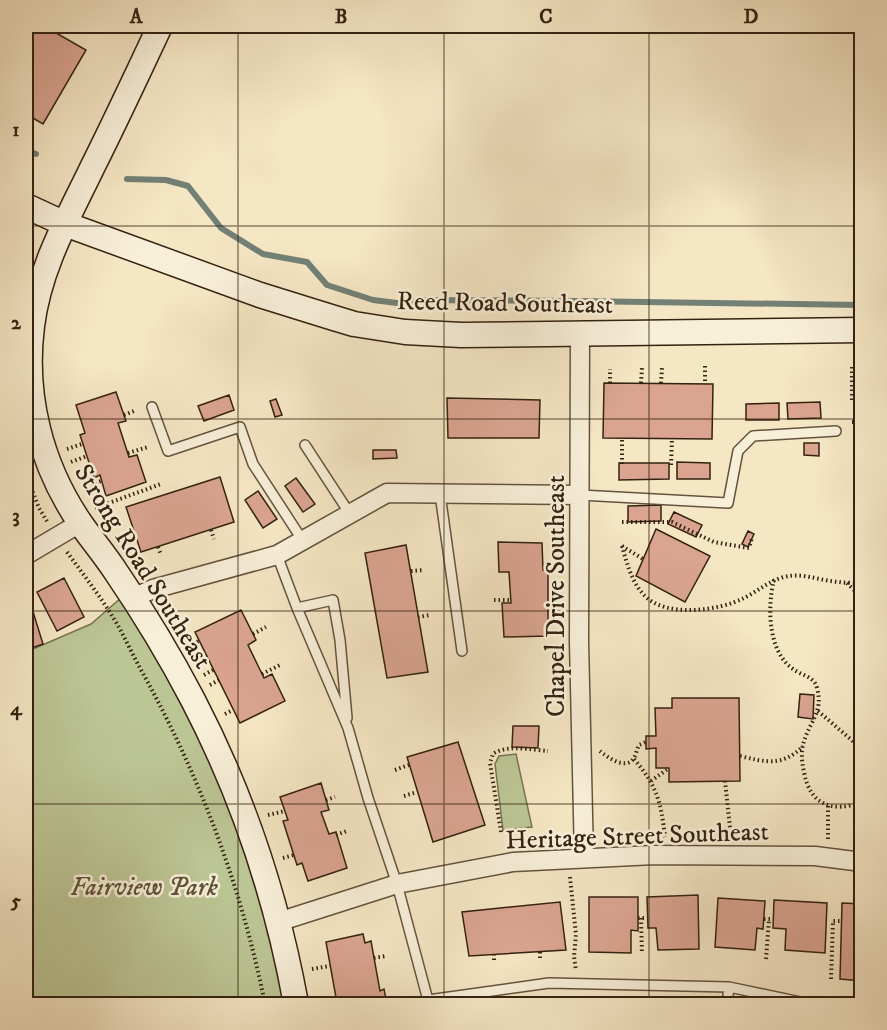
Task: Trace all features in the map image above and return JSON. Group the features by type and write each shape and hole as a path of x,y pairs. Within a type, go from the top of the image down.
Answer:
{"street":[{"name":"Strong Road Southeast","path":"160,26 51,250 32,323 29,377 37,428 56,483 87,515 133,598 171,660 214,743 248,824 278,922 296,1005"},
{"name":"Reed Road Southeast","path":"26,206 65,224 260,296 354,324 426,334 861,330"},
{"name":"Chapel Drive Southeast","path":"580,334 579,642 584,858"},
{"path":"133,598 153,589 277,555 387,493 580,495"},
{"path":"26,555 87,515"},
{"name":"Heritage Street Southeast","path":"278,922 397,884 513,862 667,855 828,858 861,862"}],"lane":[{"path":"152,406 168,451 240,427 253,464 303,541"},
{"path":"580,495 728,503 738,451 753,436 836,431"},
{"path":"305,445 350,514"},
{"path":"440,494 462,651"},
{"path":"277,555 348,728 368,798 397,884 429,1002 549,983 729,987 810,1005"},
{"path":"297,608 333,600 340,640 348,728"},
{"path":"727,1005 729,987"}],"path":[{"path":"852,364 852,400"},
{"path":"705,366 705,384"},
{"path":"661,383 662,367"},
{"path":"641,383 642,368"},
{"path":"610,369 610,383"},
{"path":"124,415 134,411"},
{"path":"852,422 861,422"},
{"path":"622,438 622,464"},
{"path":"671,465 672,439"},
{"path":"67,449 82,444"},
{"path":"128,453 148,447"},
{"path":"71,462 87,456"},
{"path":"26,475 39,508 56,537 91,584 120,629 165,713 200,788 240,897 265,1005"},
{"path":"82,487 101,481"},
{"path":"87,515 161,484"},
{"path":"622,522 672,522 714,542 749,548 752,538"},
{"path":"211,530 214,539"},
{"path":"643,559 622,546 632,577 645,597 662,606 681,611 714,607 742,599 774,580 798,574 847,583 861,583"},
{"path":"158,547 160,555"},
{"path":"411,572 424,570"},
{"path":"774,580 771,607 776,650 783,661 810,678 818,691 818,711 807,732 803,746 802,759 805,777 811,792 818,801 828,806 839,807 861,802"},
{"path":"847,583 861,598"},
{"path":"494,600 511,600"},
{"path":"418,617 430,615"},
{"path":"253,634 266,627"},
{"path":"189,646 199,641"},
{"path":"262,674 280,665"},
{"path":"204,675 213,670"},
{"path":"210,685 219,680"},
{"path":"225,714 233,710"},
{"path":"818,711 861,749"},
{"path":"582,730 596,748 608,758 619,763 634,759 639,745 646,742"},
{"path":"740,756 767,763 778,761 803,746"},
{"path":"501,832 490,763 493,754 511,749 548,751"},
{"path":"634,759 651,781 659,801 667,855"},
{"path":"395,770 409,765"},
{"path":"651,781 669,768"},
{"path":"725,781 733,856"},
{"path":"404,796 417,792"},
{"path":"326,800 335,796"},
{"path":"828,806 828,858"},
{"path":"268,815 285,811"},
{"path":"336,835 347,831"},
{"path":"283,858 294,855"},
{"path":"569,870 576,935 574,956 577,977"},
{"path":"642,954 640,918 648,918"},
{"path":"766,959 768,919"},
{"path":"831,979 833,921 842,921"},
{"path":"540,951 540,958"},
{"path":"374,958 386,956"},
{"path":"312,969 330,966"},
{"path":"387,1004 394,1003"}],"green space":[{"name":"Fairview Park","path":"129,591 194,702 296,1004 26,1004 26,652 91,624"},
{"path":"516,754 532,827 503,830 495,764 499,756"}],"building":[{"path":"26,26 44,26 86,50 43,124 26,114"},
{"path":"604,383 713,384 712,439 603,438"},
{"path":"858,386 862,386 862,417 858,417"},
{"path":"116,392 126,421 118,423 129,457 137,455 146,482 106,496 100,475 94,478 80,435 85,433 76,405"},
{"path":"229,395 234,410 204,421 198,406"},
{"path":"447,398 540,400 539,438 448,438"},
{"path":"276,399 282,415 275,417 270,401"},
{"path":"820,402 821,418 788,419 787,403"},
{"path":"779,403 779,420 746,420 746,404"},
{"path":"804,443 819,443 819,456 804,455"},
{"path":"373,450 396,450 397,458 373,459"},
{"path":"677,462 710,463 710,479 677,479"},
{"path":"619,463 669,463 669,479 619,480"},
{"path":"220,477 234,522 141,552 126,507"},
{"path":"296,478 315,504 303,512 285,486"},
{"path":"258,491 277,519 263,528 245,500"},
{"path":"661,505 661,521 628,522 628,506"},
{"path":"674,512 702,525 696,537 668,524"},
{"path":"656,529 710,556 685,602 636,576"},
{"path":"748,531 754,534 748,547 742,544"},
{"path":"498,542 542,543 543,570 548,571 548,636 504,637 502,603 511,603 509,572 499,572"},
{"path":"406,545 428,672 387,678 365,553"},
{"path":"64,578 84,617 57,631 37,592"},
{"path":"30,602 43,644 26,650 26,604"},
{"path":"241,610 256,640 248,645 264,678 272,674 285,701 240,723 195,632"},
{"path":"800,694 814,695 813,719 798,717"},
{"path":"672,698 739,698 740,781 669,782 669,768 656,768 656,748 646,749 646,736 656,736 655,708 672,708"},
{"path":"513,726 539,726 538,748 512,747"},
{"path":"458,742 485,825 433,842 407,757"},
{"path":"321,783 329,810 321,812 329,834 336,832 347,868 308,881 302,863 297,865 283,821 288,820 280,797"},
{"path":"698,895 699,949 658,950 656,928 648,928 647,897"},
{"path":"589,897 638,897 638,931 631,930 631,953 589,952"},
{"path":"718,898 765,901 763,929 757,928 755,950 715,947"},
{"path":"774,900 827,903 825,953 785,950 786,929 773,928"},
{"path":"560,902 566,950 469,956 462,912"},
{"path":"842,903 862,904 862,981 840,979"},
{"path":"363,934 365,943 371,941 380,991 384,989 387,1004 337,1003 326,942"}],"waterway":[{"path":"26,150 36,154"},
{"path":"127,179 166,180 188,186 221,228 263,254 307,262 327,285 373,300 405,304 418,300 862,305"}]}
